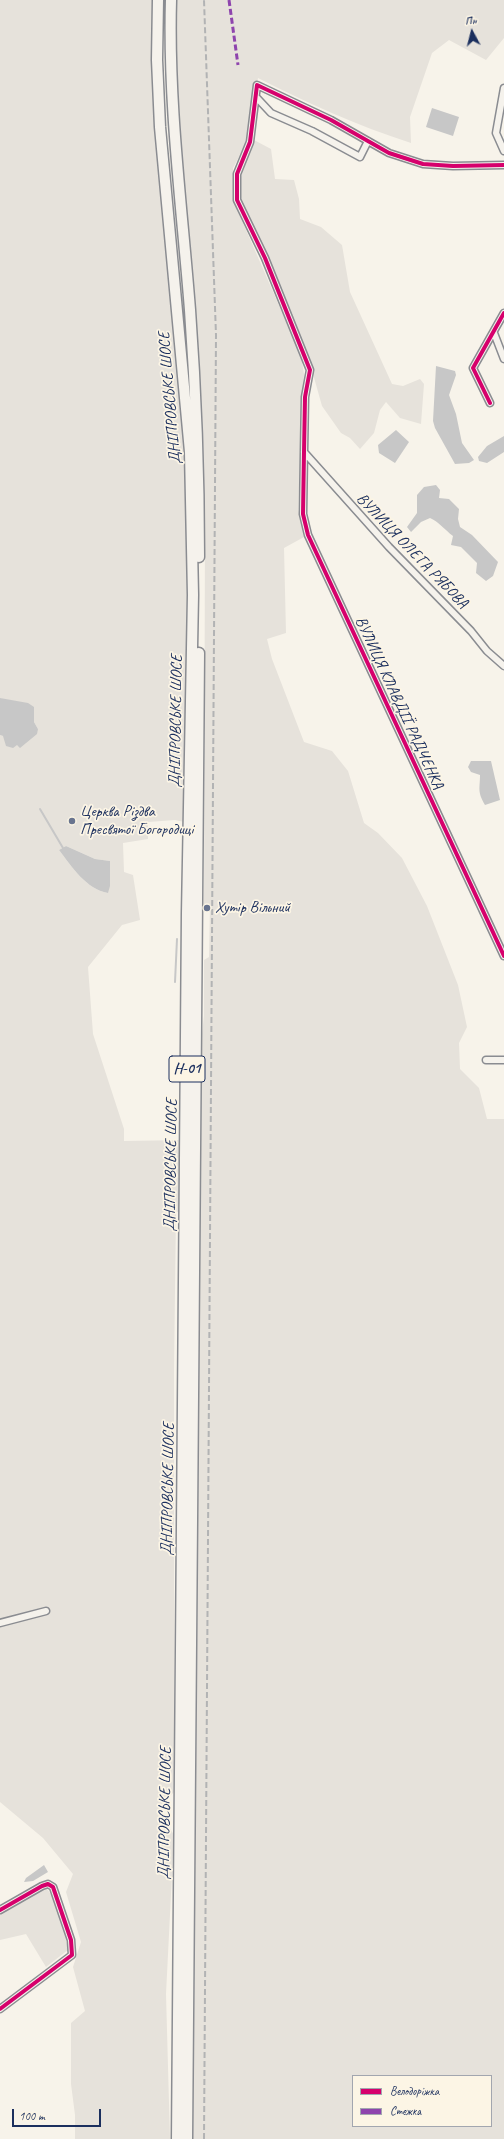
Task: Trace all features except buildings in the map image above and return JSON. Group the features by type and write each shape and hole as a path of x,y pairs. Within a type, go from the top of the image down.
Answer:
{"main road":[{"name":"ДНІПРОВСЬКЕ ШОСЕ","path":"158,0 157,60 160,126 190,452 193,595 188,913 176,2139"},
{"name":"ДНІПРОВСЬКЕ ШОСЕ","path":"172,0 172,77 176,149 190,312 199,497 187,2139"}],"street":[{"path":"368,141 360,157 312,131 271,113 257,98 257,85 331,120 390,153 423,164 453,166 504,165"},
{"path":"504,88 496,133 504,148"},
{"name":"ВУЛИЦЯ КЛАВДІЇ РАДЧЕНКА","path":"257,98 250,142 236,174 237,200 265,258 310,370 305,397 303,514 308,535 504,956"},
{"path":"490,403 473,368 504,313"},
{"path":"494,333 504,359"},
{"name":"ВУЛИЦЯ ОЛЕГА РЯБОВА","path":"304,452 389,548 471,631 487,651 504,666"},
{"path":"486,1060 504,1060"},
{"path":"0,1623 46,1611"},
{"path":"0,1910 42,1886 48,1884 53,1887 71,1940 72,1955 60,1965 25,1988 0,2009"}],"shaded area":[{"path":"0,0 157,0 157,60 190,452 189,823 175,820 148,822 148,839 123,843 124,872 133,875 140,920 122,925 88,967 93,1034 124,1129 124,1141 186,1140 185,1211 176,1212 174,1370 174,1792 163,1803 163,1817 174,1835 166,1994 170,2139 75,2139 75,2115 71,2084 71,2023 85,2011 73,1967 81,1942 66,1892 73,1874 43,1838 0,1802 0,735 3,736 38,729 34,722 34,714 0,698","holes":["66,846 95,859 110,861 108,893 100,891 86,882 74,870 59,850"]},
{"path":"174,0 504,0 504,38 486,60 449,40 432,53 410,117 411,143 333,114 258,78 247,142 233,168 233,200 301,356 304,374 298,510 304,537 284,548 286,633 267,639 272,659 304,742 332,751 348,771 364,823 378,833 402,858 427,906 458,985 467,1027 459,1043 460,1069 479,1088 487,1119 504,1119 504,2139 187,2139 196,1088 204,1016 204,960 209,957 210,906 204,904 205,520 199,397 179,136"},
{"path":"432,108 459,117 453,136 426,127"},
{"path":"254,140 271,149 275,179 294,180 299,199 300,219 321,227 342,245 350,292 392,384 403,386 420,379 424,384 421,424 400,418 386,402 380,410 374,433 360,449 350,438 341,433 322,406 306,349 240,200 239,176"},
{"path":"436,366 455,371 456,375 449,395 456,414 462,443 474,460 469,463 455,464 435,428 433,421"},
{"path":"396,430 409,442 395,463 379,453 378,445"},
{"path":"504,436 504,452 487,463 479,461 478,457 487,446"},
{"path":"436,485 440,490 439,498 449,499 459,509 458,519 460,527 472,535 498,562 493,576 486,581 476,573 477,563 461,547 451,545 453,536 436,521 430,518 421,522 411,532 407,527 417,513 417,495 424,487"},
{"path":"0,698 28,703 34,707 34,722 38,729 37,734 20,748 17,745 13,748 6,746 3,736 0,735"},
{"path":"471,761 491,761 500,800 485,805 482,800 479,787 480,775 471,772 468,767"},
{"path":"66,846 95,859 110,861 110,886 108,893 93,887 74,870 59,850"},
{"path":"44,1865 48,1872 33,1881 24,1882 26,1878"},
{"path":"47,1889 52,1895 59,1910 68,1950 46,1967 26,1934 0,1940 0,1913 38,1890"}],"waterway":[{"path":"40,809 63,848"},
{"path":"175,982 177,939"}],"railway":[{"path":"204,0 216,335 204,2139"}],"marked path":[{"path":"229,0 238,65"}],"cycle path":[{"path":"504,165 453,166 423,164 389,153 331,120 257,85 250,142 237,174 237,200 265,258 310,370 305,397 303,514 308,535 504,956"},
{"path":"490,403 473,368 504,313"},
{"path":"0,1910 42,1886 48,1884 53,1887 71,1940 72,1955 0,2009"}],"place":[{"name":"Церква Різдва Пресвятої Богородиці","path":"72,821"},
{"name":"Хутір Вільний","path":"207,908"}]}
